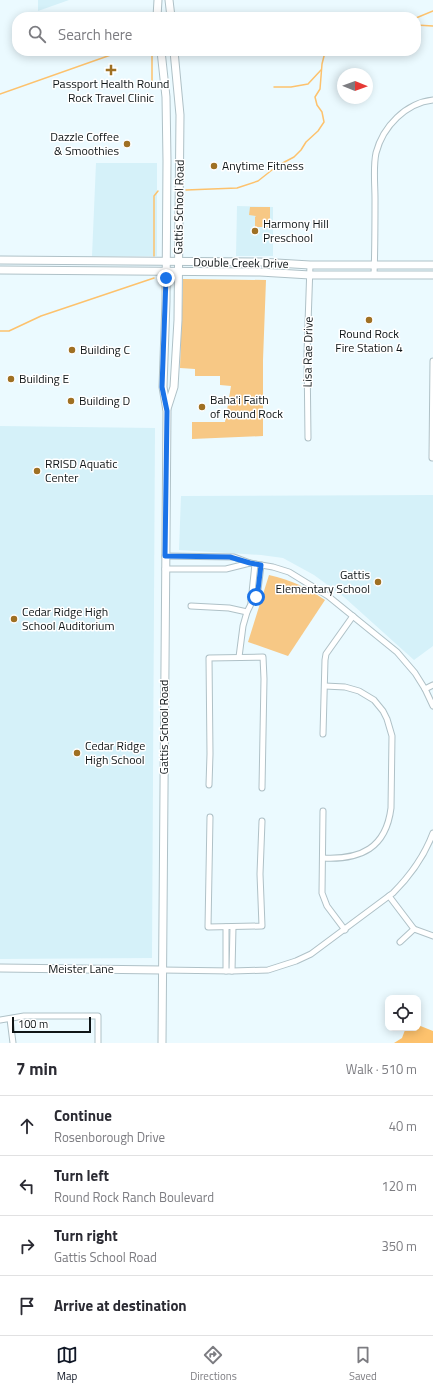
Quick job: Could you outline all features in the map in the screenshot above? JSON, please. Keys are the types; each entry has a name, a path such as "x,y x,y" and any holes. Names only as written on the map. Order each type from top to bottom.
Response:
{"main road":[{"path":"157,12 158,0"},
{"path":"169,0 170,12"},
{"name":"Gattis School Road","path":"161,56 166,109 166,301 162,387 167,411 162,1043"},
{"name":"Gattis School Road","path":"167,411 174,388 178,320 180,115 174,56"},
{"name":"Double Creek Drive","path":"0,260 260,262 310,265 433,265"},
{"name":"Double Creek Drive","path":"0,270 260,272 310,275 433,275"},
{"name":"Meister Lane","path":"0,968 162,970"}],"street":[{"path":"374,275 377,152 387,129 398,117 412,106 425,101 433,100"},
{"name":"Lisa Rae Drive","path":"308,438 307,353 310,265"},
{"path":"433,361 433,458"},
{"path":"165,556 230,557 289,572 328,596 397,652 415,673 433,706"},
{"path":"165,569 226,569 255,564"},
{"path":"239,657 240,639 247,612 258,590 255,564"},
{"path":"191,606 228,608 247,612"},
{"path":"324,734 326,654 353,616"},
{"path":"209,785 209,658 263,657 262,788"},
{"path":"425,689 433,685"},
{"path":"323,858 354,857 366,851 376,843 382,837 388,825 391,812 392,792 392,736 383,711 374,700 359,691 345,687 325,686"},
{"path":"323,811 322,889 324,900 329,910 344,930"},
{"path":"210,817 208,927 262,926 260,874 262,821"},
{"path":"162,970 268,970 296,961 311,954 389,896 403,883 412,872 427,848 433,833"},
{"path":"389,896 414,929 433,936"},
{"path":"226,927 226,971"},
{"path":"232,971 233,927"},
{"path":"400,942 414,929"},
{"path":"0,1020 24,1016 98,1016 98,1043"},
{"path":"10,1019 13,1043"}],"shaded area":[{"path":"38,0 69,0 38,11"},
{"path":"96,163 157,163 157,256 92,256"},
{"name":"Harmony Hill Preschool","path":"237,206 273,207 273,256 236,256"},
{"path":"250,207 270,207 270,227 255,227 256,216 249,215"},
{"path":"183,279 266,280 263,360 263,436 192,439 192,422 225,422 231,386 220,385 220,376 195,376 195,369 180,368"},
{"name":"Cedar Ridge High School","path":"0,426 155,428 152,958 0,959"},
{"name":"Gattis Elementary School","path":"433,495 433,646 414,660 344,597 314,575 283,558 261,555 179,550 181,496"},
{"path":"269,575 298,584 325,600 288,656 248,642"},
{"path":"421,1026 433,1031 433,1043 394,1043 402,1038 405,1031 421,1031"}],"waterway":[{"path":"421,16 433,11"},
{"path":"421,25 433,26"},
{"path":"0,94 108,56"},
{"path":"152,56 152,86 154,85"},
{"path":"186,190 237,188 258,181 277,166 294,157 306,142 318,131 324,122 322,112 317,105 315,97 320,89 324,56"},
{"path":"274,87 291,87 308,84 321,70"},
{"path":"154,256 154,196 158,191"},
{"path":"0,331 9,331 41,316 154,278"}],"place":[{"name":"Passport Health Round Rock Travel Clinic","path":"111,70"},
{"name":"Dazzle Coffee & Smoothies","path":"127,144"},
{"name":"Anytime Fitness","path":"214,166"},
{"name":"Harmony Hill Preschool","path":"255,231"},
{"name":"Round Rock Fire Station 4","path":"369,320"},
{"name":"Building C","path":"72,350"},
{"name":"Building E","path":"11,379"},
{"name":"Building D","path":"71,401"},
{"name":"Baha'i Faith of Round Rock","path":"202,407"},
{"name":"RRISD Aquatic Center","path":"37,471"},
{"name":"Gattis Elementary School","path":"378,582"},
{"name":"Cedar Ridge High School Auditorium","path":"14,619"},
{"name":"Cedar Ridge High School","path":"77,753"}],"route":[{"path":"166,278 162,387 167,411 165,556 230,557 261,565 256,597"}]}
